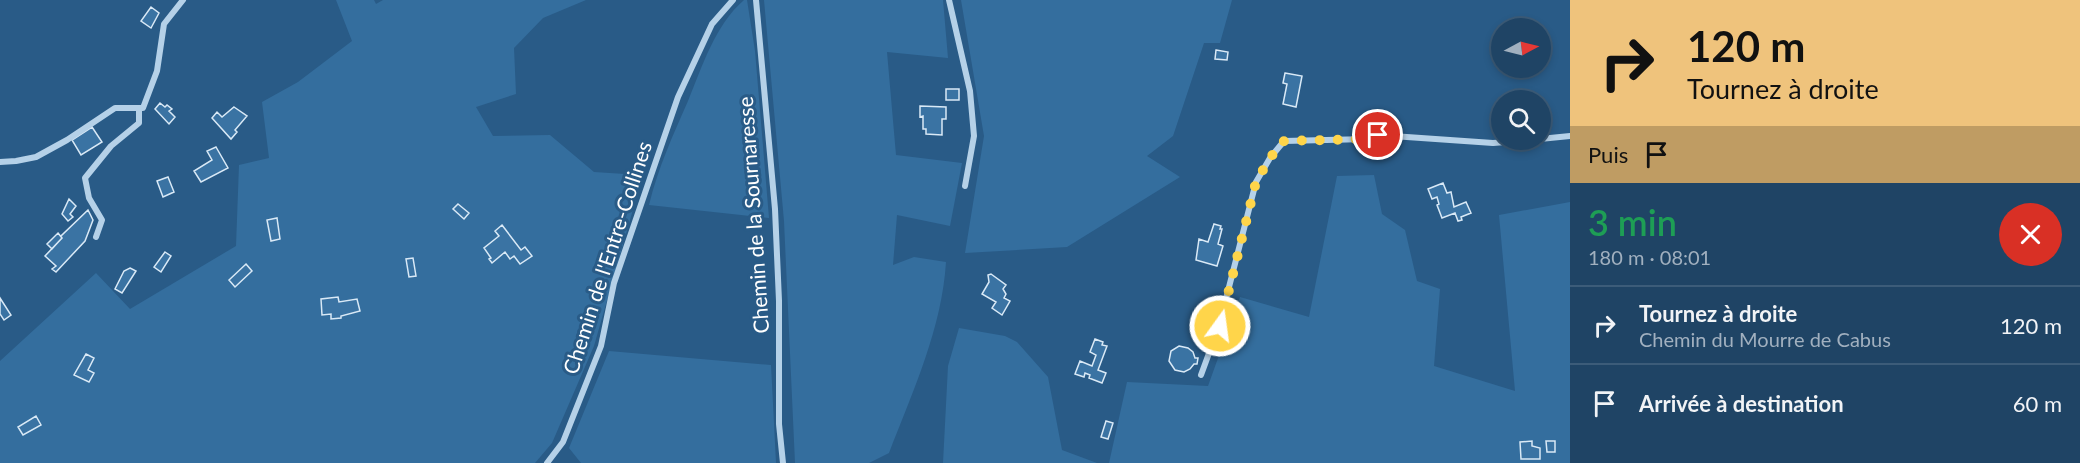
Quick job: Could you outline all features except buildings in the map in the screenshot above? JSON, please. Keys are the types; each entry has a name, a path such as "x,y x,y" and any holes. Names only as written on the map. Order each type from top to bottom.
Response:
{"street":[{"path":"0,162 36,157 67,140 115,108 129,106 143,108 157,71 164,24 183,0"},
{"name":"Chemin de l'Entre-Collines","path":"547,463 563,442 601,346 614,284 678,97 712,24 733,0"},
{"name":"Chemin de la Sournaresse","path":"756,0 775,209 779,301 778,424 783,463"},
{"path":"949,0 970,91 974,136 966,186"},
{"path":"96,237 102,220 89,198 85,178 111,146 139,123 139,109"},
{"path":"1201,375 1220,326 1256,182 1270,158 1284,141 1368,139 1378,135 1491,143"},
{"path":"1551,138 1570,136"}],"shaded area":[{"path":"336,0 374,0 376,4 383,0 586,0 543,18 514,48 516,94 476,107 493,136 550,135 594,172 625,174 642,178 594,346 552,443 535,463 0,463 0,361 96,273 130,309 236,246 239,165 269,158 262,102 298,82 352,41"},
{"path":"744,0 747,0 755,51 769,218 649,205 666,152 710,47 725,22"},
{"path":"764,0 943,0 948,58 887,52 896,155 962,163 950,226 897,215 893,265 914,257 946,262 939,311 917,383 889,453 869,463 795,463 784,221"},
{"path":"961,0 1232,0 1220,43 1204,43 1173,136 1147,156 1180,177 1067,247 965,253 984,136"},
{"path":"1374,175 1382,214 1405,230 1417,281 1440,289 1434,366 1515,391 1499,215 1570,202 1570,463 1109,463 1127,382 1208,386 1240,297 1309,317 1337,176"},
{"path":"959,328 1005,336 1017,342 1048,377 1062,450 1097,463 943,463 948,366"},
{"path":"609,351 771,365 776,463 581,463 569,448"}],"route":[{"path":"1220,326 1256,182 1270,158 1284,141 1368,139 1378,135"}]}
